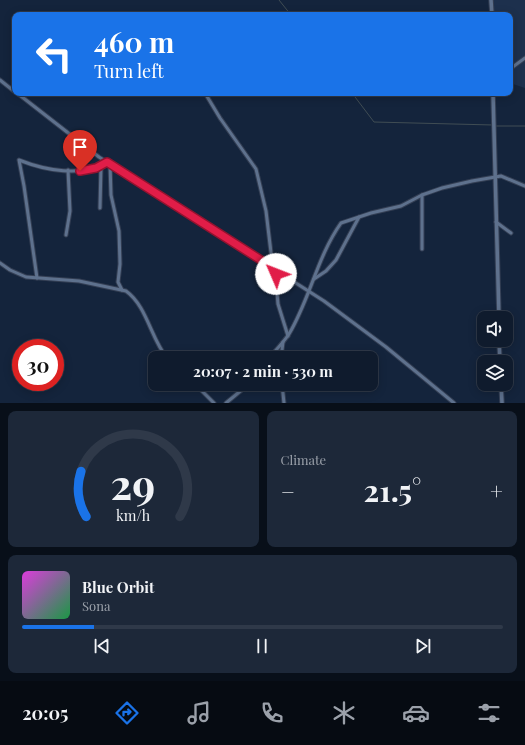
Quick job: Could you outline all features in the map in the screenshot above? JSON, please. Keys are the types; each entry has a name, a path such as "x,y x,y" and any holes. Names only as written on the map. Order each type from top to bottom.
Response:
{"street":[{"path":"492,0 492,12"},
{"path":"513,67 525,58"},
{"path":"0,80 12,89"},
{"path":"21,96 77,142 108,163 324,301 370,335 454,403"},
{"path":"207,96 220,118 256,169 266,211 272,261 270,266"},
{"path":"493,96 499,311"},
{"path":"37,278 24,186 18,160 34,166 84,171 108,163"},
{"path":"108,163 111,195 119,232 120,264 118,282 122,290"},
{"path":"100,208 101,166"},
{"path":"66,235 70,211 68,170"},
{"path":"275,351 288,336 341,223 401,206 422,195 455,185 501,176 525,186"},
{"path":"422,195 422,249"},
{"path":"314,279 326,271 336,260 359,217"},
{"path":"496,222 511,233"},
{"path":"0,263 20,275 37,278 54,278 79,281 122,290 132,296 144,316 161,351"},
{"path":"275,269 278,304 288,336"},
{"path":"282,351 283,342"},
{"path":"202,391 213,402"},
{"path":"226,403 240,391"},
{"path":"283,391 284,403"},
{"path":"501,391 502,403"}],"shaded area":[{"path":"491,0 525,0 525,88 513,84 513,12 491,12"}],"waterway":[{"path":"279,0 289,12"},
{"path":"354,96 374,122 493,125"},
{"path":"496,126 525,126"}],"route":[{"path":"80,171 96,168 107,162 275,269 276,274"}]}
